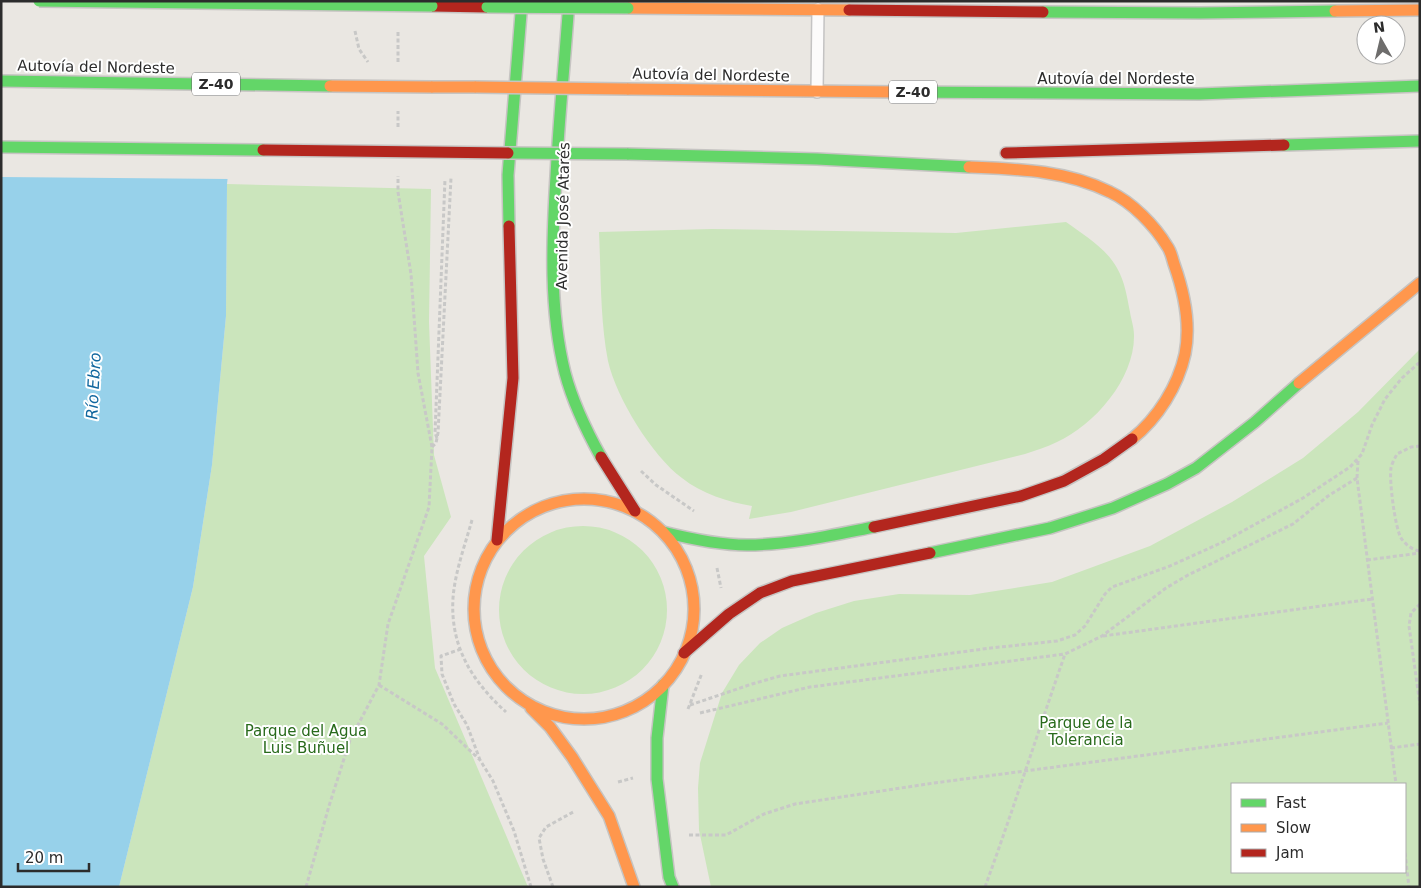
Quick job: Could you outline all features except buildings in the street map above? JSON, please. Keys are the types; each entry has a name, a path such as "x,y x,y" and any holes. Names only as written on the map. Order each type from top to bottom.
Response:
{"main road":[{"path":"39,1 1200,13 1420,10"},
{"path":"497,540 513,378 508,176 522,1"},
{"name":"Avenida José Atarés","path":"570,1 556,166 553,246 554,301 560,349 572,395 588,434 635,511"},
{"name":"Autovía del Nordeste","path":"1,81 817,92 1199,94 1420,86"},
{"path":"996,154 1420,141"},
{"path":"1,147 627,154 817,159 1029,170 1076,178 1111,192 1134,207 1168,247 1185,303 1186,354 1177,380 1160,410 1134,438 1104,459 1064,480 1021,496 849,532 778,543 746,545 663,532"},
{"path":"817,159 956,155"},
{"path":"684,653 729,614 760,593 792,581 1050,528 1113,508 1167,484 1196,468 1256,422 1327,359 1420,284"},
{"path":"529,705 556,716 585,719 614,715 640,703 663,685 675,670 684,653 692,628 694,602 689,576 678,553 663,532 635,511 606,501 576,499 546,505 519,519 497,540 481,568 473,598 475,630 485,660 504,685 529,705 550,727 572,757 608,816 634,887"},
{"path":"663,685 657,747 659,813 669,877 673,887"}],"lane":[{"path":"817,92 818,9"}],"path":[{"path":"355,30 359,49 370,65"},
{"path":"398,30 398,68"},
{"path":"398,105 398,134"},
{"path":"306,887 350,740 379,685 388,624 429,507 432,448 418,372 411,274 398,192 398,172"},
{"path":"432,448 436,443 438,433 452,175"},
{"path":"437,438 445,179"},
{"path":"703,672 689,705 780,676 1068,638 1080,631 1105,594 1112,587 1186,559 1245,531 1303,498 1358,461 1372,425 1385,399 1402,378 1420,362"},
{"path":"1420,446 1411,447 1397,454 1391,466 1397,528 1401,538 1408,546 1420,552"},
{"path":"1358,461 1357,478 1396,783"},
{"path":"636,466 656,485 695,512"},
{"path":"700,713 784,692 825,685 1065,654 1102,636 1166,588 1188,575 1286,528 1328,496 1357,478"},
{"path":"712,541 725,606 729,614"},
{"path":"1367,560 1420,552"},
{"path":"1102,636 1372,599"},
{"path":"1420,604 1411,613 1409,626 1420,705"},
{"path":"460,649 441,656 442,674 454,704 467,725 480,760 493,781 504,806 514,831 531,887"},
{"path":"985,887 1014,809 1032,748 1065,654"},
{"path":"379,685 442,724 480,760"},
{"path":"688,835 726,835 764,814 795,804 1388,723"},
{"path":"1391,748 1420,744"},
{"path":"553,887 539,838 546,827 583,806 611,784 657,771"},
{"path":"1406,862 1409,887"}],"green space":[{"name":"Parque del Agua Luis Buñuel","path":"227,184 431,189 429,322 434,455 451,517 424,556 435,668 528,887 119,887 193,587 212,465 226,316"},
{"path":"1066,222 1101,248 1120,273 1134,329 1133,351 1120,383 1098,412 1071,434 1053,444 1025,454 791,512 749,519 752,506 725,500 698,489 682,478 659,456 627,408 612,375 608,361 601,296 599,232 712,229 956,233"},
{"name":"Parque de la Tolerancia","path":"1420,349 1420,887 711,887 699,830 698,788 700,763 722,693 739,665 760,643 782,628 816,613 854,601 899,594 970,595 1052,582 1150,546 1232,502 1303,458 1358,412"},
{"path":"591,526 615,532 643,550 661,578 666,594 666,626 661,642 643,670 630,680 607,691 575,694 559,691 543,684 529,675 518,664 502,634 499,602 502,586 509,570 518,556 529,545 559,529"}],"water":[{"name":"Río Ebro","path":"1,1 247,1 227,184 226,316 212,465 193,587 119,887 1,887"}],"pier":[{"path":"1,1 250,1 230,179 1,177"}],"traffic: fast":[{"path":"39,1 432,6"},
{"path":"509,226 508,175 522,1"},
{"path":"569,1 555,201 553,250 554,300 560,349 568,384 580,416 601,457"},
{"path":"487,7 628,8"},
{"path":"1043,12 1200,13 1335,11"},
{"path":"1,81 330,86"},
{"path":"898,92 1199,94 1420,86"},
{"path":"1284,145 1420,141"},
{"path":"1,147 263,150"},
{"path":"508,153 627,154"},
{"path":"627,154 817,159 969,167"},
{"path":"930,553 1050,528 1113,508 1167,484 1196,468 1255,422 1299,383"},
{"path":"663,532 727,544 763,545 874,527"},
{"path":"663,685 657,738 657,779 669,877 673,887"}],"traffic: slow":[{"path":"628,8 849,10"},
{"path":"1335,11 1420,10"},
{"path":"330,86 431,87"},
{"path":"431,87 476,87"},
{"path":"476,87 627,89"},
{"path":"627,89 898,92"},
{"path":"969,167 1041,172 1076,179 1093,185 1118,196 1135,208 1156,231 1168,248 1181,286 1186,308 1187,343 1185,354 1182,366 1166,401 1132,439"},
{"path":"1299,383 1420,283"},
{"path":"584,499 605,501 636,512 662,531 681,557 692,588 694,609 692,630 681,661 662,687 636,706 605,717 584,719 563,717 532,706 506,687 487,661 476,630 474,609 476,588 487,557 506,531 532,512 563,501 584,499"},
{"path":"531,708 550,727 572,757 609,816 634,887"}],"traffic: jam":[{"path":"432,6 487,7"},
{"path":"849,10 1043,12"},
{"path":"1006,153 1284,145"},
{"path":"263,150 508,153"},
{"path":"497,540 513,378 509,226"},
{"path":"874,527 1021,496 1064,481 1104,459 1132,439"},
{"path":"601,457 635,511"},
{"path":"684,653 729,614 760,593 792,581 930,553"}]}
